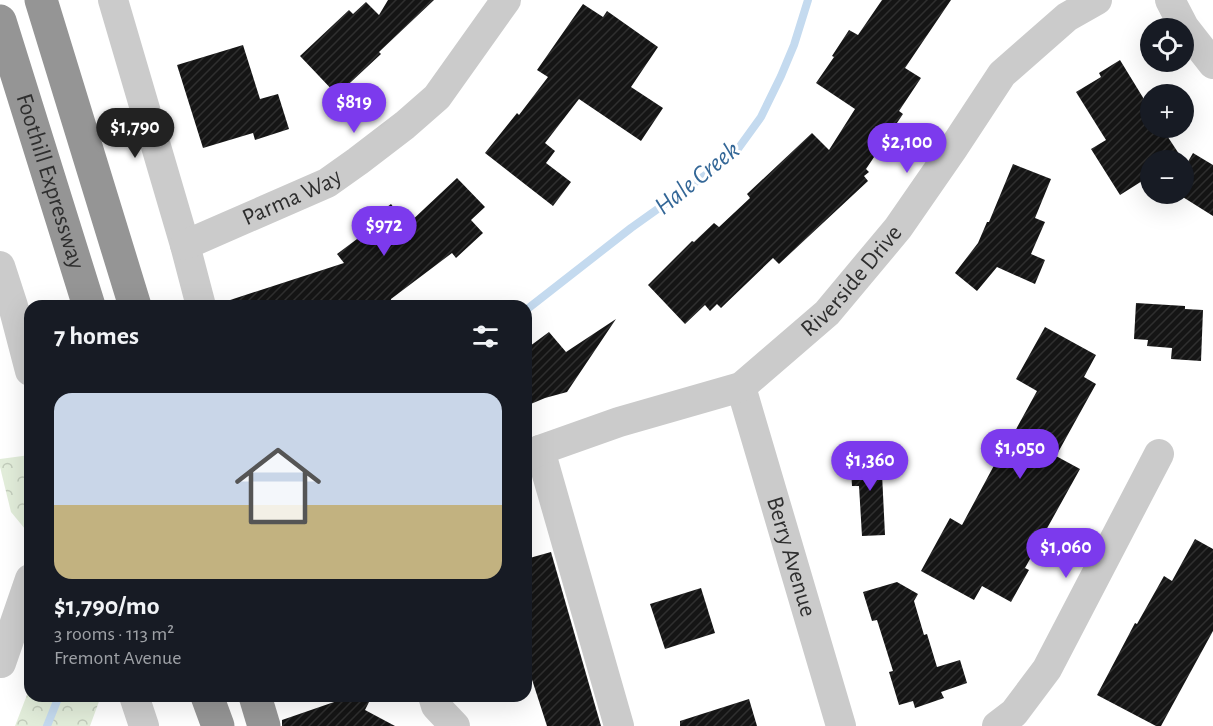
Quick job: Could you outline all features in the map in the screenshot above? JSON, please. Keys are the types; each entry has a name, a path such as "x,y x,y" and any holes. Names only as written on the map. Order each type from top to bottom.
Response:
{"highway":[{"name":"Foothill Expressway","path":"41,0 133,300"},
{"name":"Foothill Expressway","path":"0,21 87,300"},
{"path":"209,702 218,726"},
{"path":"257,702 264,726"}],"street":[{"path":"112,0 199,300"},
{"name":"Parma Way","path":"185,245 327,183 377,147 437,97 506,0"},
{"name":"Riverside Drive","path":"533,454 620,422 741,387 827,313 891,237 946,160 1002,74 1066,18 1097,0"},
{"path":"1170,0 1184,27 1213,64"},
{"path":"0,266 24,348"},
{"name":"Berry Avenue","path":"741,387 841,726"},
{"path":"533,454 620,726"},
{"path":"997,726 1014,713 1047,669 1159,454"},
{"path":"1,663 24,596"},
{"path":"136,702 144,726"},
{"path":"435,702 455,726"}],"green space":[{"path":"24,456 24,528 11,512 0,459"},
{"path":"24,702 99,702 90,726 15,726"}],"building":[{"path":"388,0 434,0 337,95 300,56 349,10 353,14 366,2 379,15"},
{"path":"882,0 951,0 905,68 921,78 899,111 903,114 866,169 869,172 864,176 868,181 779,264 773,258 721,308 717,304 710,311 705,305 685,324 648,285 692,241 694,242 714,223 719,227 750,198 747,194 812,133 829,150 855,109 816,83 849,30 858,35"},
{"path":"583,4 603,17 607,11 658,47 631,87 663,108 641,141 579,99 545,143 555,151 546,163 571,182 553,206 485,153 517,113 519,115 548,77 537,70"},
{"path":"243,45 260,99 278,94 289,129 255,140 253,133 203,148 177,65"},
{"path":"1120,60 1140,93 1140,138 1169,138 1176,150 1140,150 1140,182 1120,195 1091,149 1106,140 1076,92 1101,77 1099,73"},
{"path":"1194,154 1213,165 1213,216 1194,204"},
{"path":"1013,164 1051,179 1035,218 1045,222 1031,254 1045,260 1035,284 997,267 977,291 955,273 978,243"},
{"path":"457,178 485,207 471,220 483,233 456,258 452,253 391,300 230,300 344,263 337,254 373,227 368,221 391,204 407,225"},
{"path":"1136,303 1185,306 1185,309 1203,310 1201,361 1171,359 1172,348 1147,346 1148,340 1134,339"},
{"path":"616,319 567,392 532,403 532,345 549,332 566,352"},
{"path":"1045,327 1096,355 1084,377 1096,384 1056,456 1080,469 1025,568 1029,570 1011,602 982,586 974,600 921,571 950,518 962,525 1037,391 1016,379"},
{"path":"881,453 885,535 862,536 859,486 852,486 850,455"},
{"path":"1195,539 1213,549 1213,631 1161,726 1156,726 1097,695 1135,623 1137,624 1164,576 1172,581"},
{"path":"551,552 601,726 547,726 532,680 532,557"},
{"path":"897,582 918,594 914,601 937,667 960,660 967,683 941,692 944,698 915,708 913,701 899,705 889,672 893,671 877,620 872,621 863,592"},
{"path":"701,588 715,633 665,649 650,604"},
{"path":"749,699 757,726 680,726 680,721"},
{"path":"334,702 369,702 365,710 395,726 282,726 282,720"}],"waterway":[{"name":"Hale Creek","path":"532,305 631,228 735,153 761,117 781,76 794,45 808,0"},
{"name":"Hale Creek","path":"47,726 57,702"}]}
